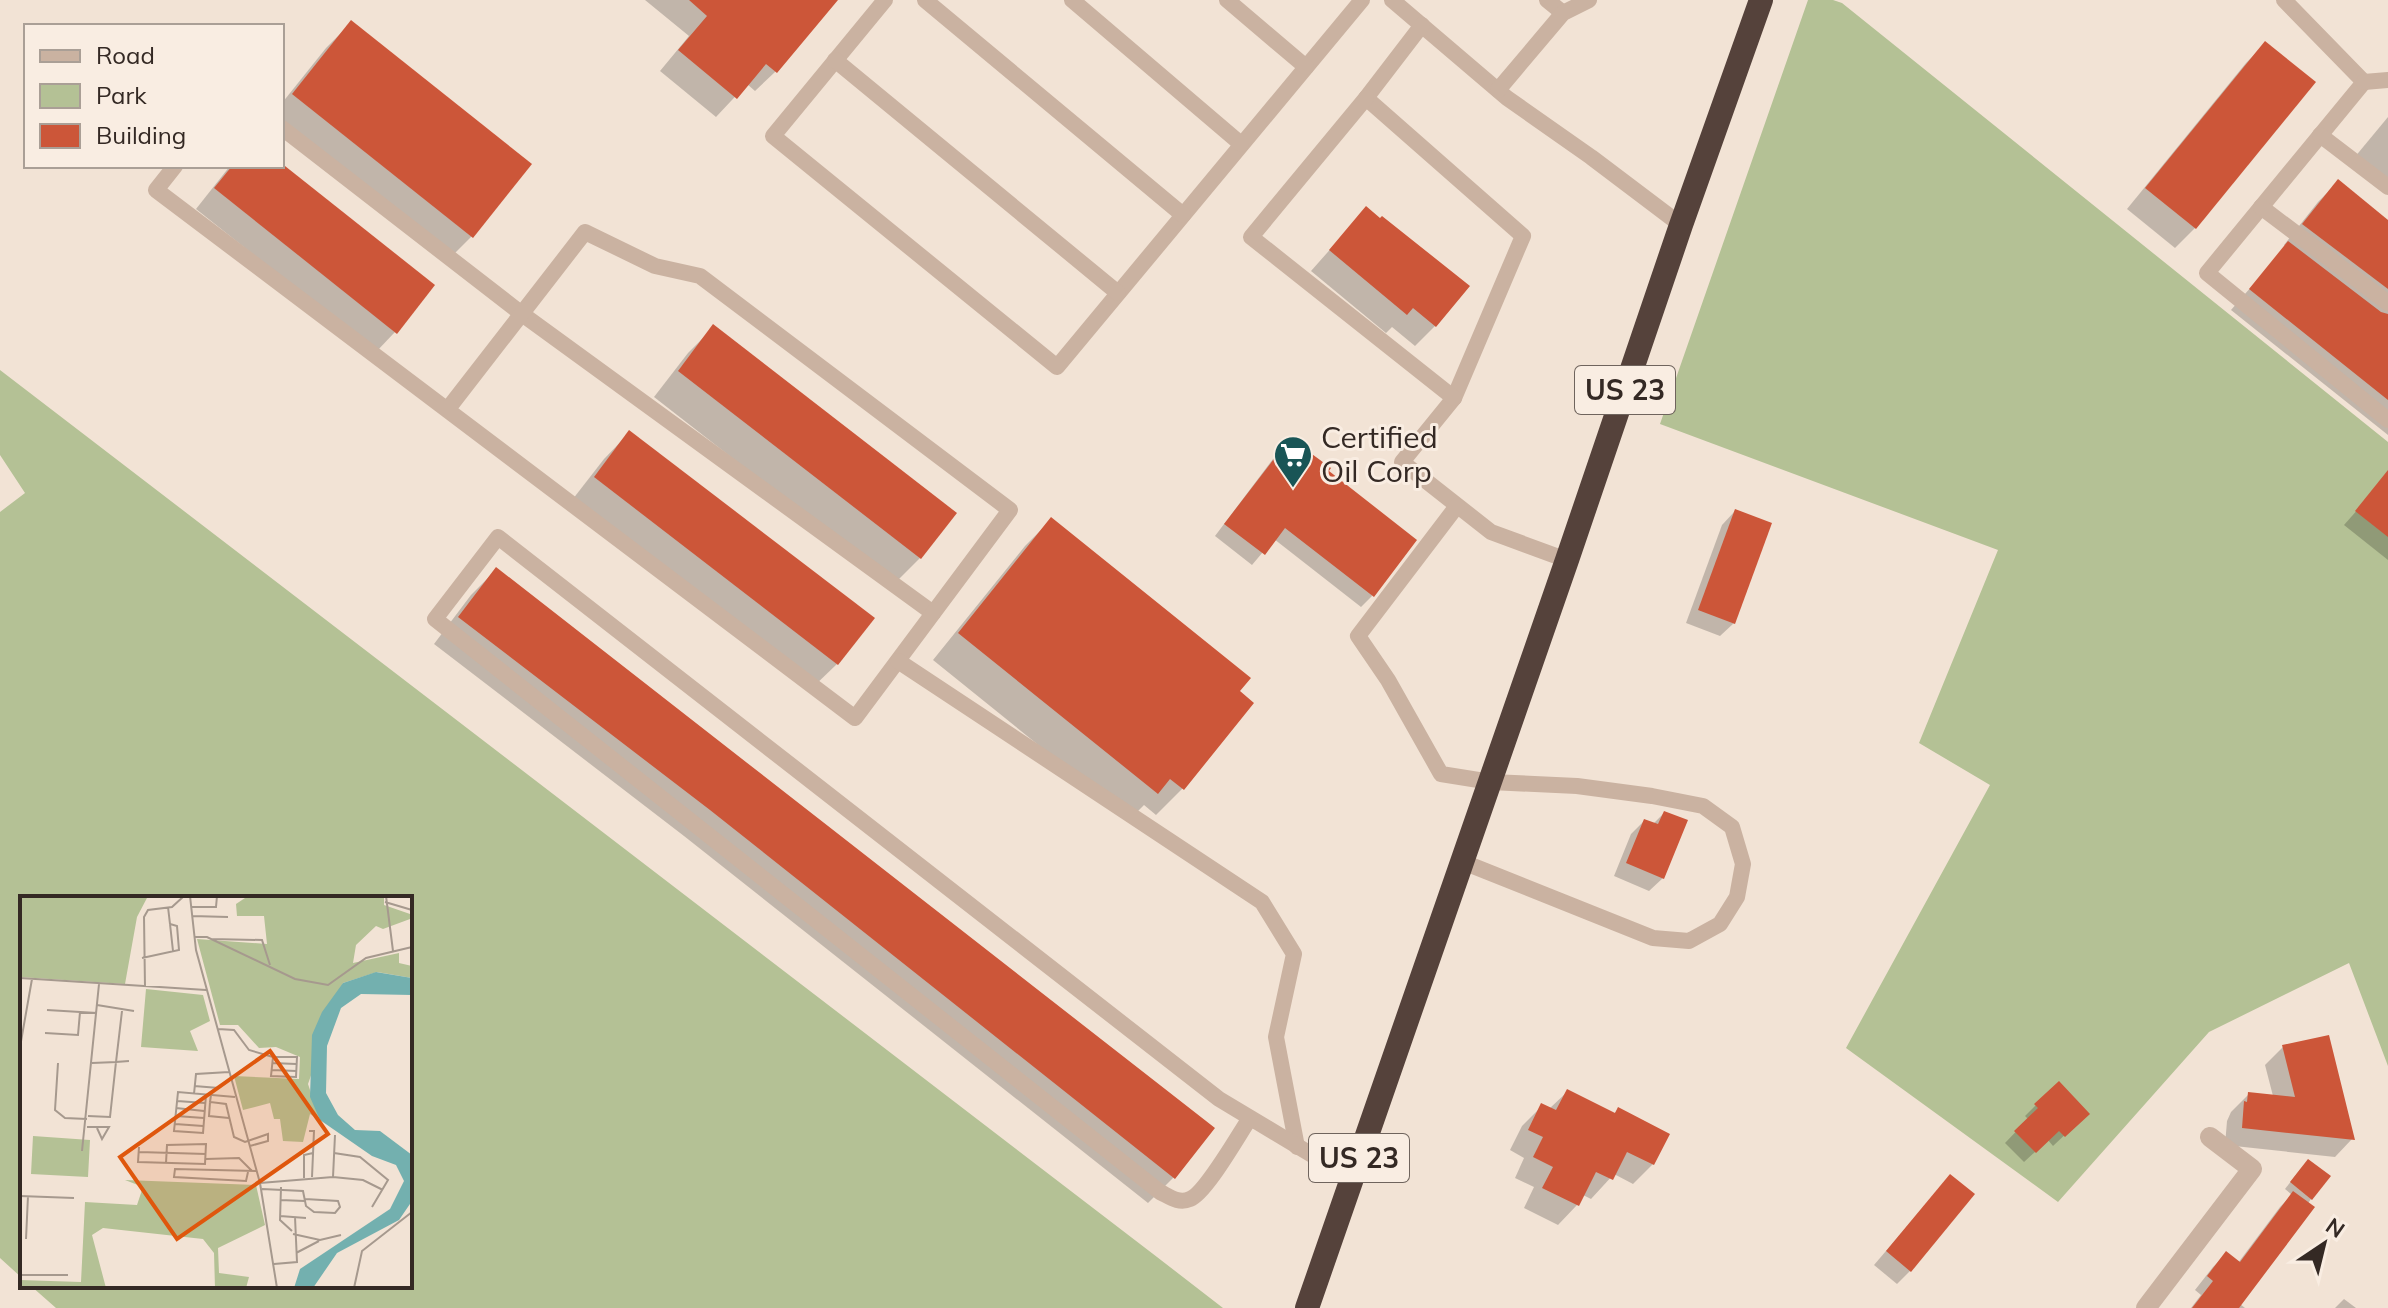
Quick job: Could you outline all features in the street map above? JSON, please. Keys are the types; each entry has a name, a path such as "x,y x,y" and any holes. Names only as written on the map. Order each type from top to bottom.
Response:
{"highway":[{"name":"US 23","path":"1307,1308 1761,0"}],"street":[{"path":"2146,1308 2252,1169 2210,1137"}],"lane":[{"path":"885,0 773,136 1057,367 1362,0"},
{"path":"925,0 1183,215"},
{"path":"1072,0 1241,144"},
{"path":"1227,0 1306,67"},
{"path":"1392,0 1498,90 1681,225"},
{"path":"1547,0 1563,13"},
{"path":"1498,90 1563,13 1589,0"},
{"path":"2284,0 2364,82"},
{"path":"1422,25 1251,237 1454,398"},
{"path":"835,60 1118,293"},
{"path":"2388,80 2364,82 2207,273 2388,420"},
{"path":"1366,98 1523,236 1454,398 1402,462 1491,532 1567,560"},
{"path":"284,130 522,314 933,613"},
{"path":"2320,135 2388,187"},
{"path":"173,168 156,190 447,410 855,718 1010,510 700,276 655,266 585,232 447,410"},
{"path":"2261,207 2388,303"},
{"path":"1457,506 1358,636 1388,680 1441,774 1491,782 1577,786 1703,806 1732,827 1743,864 1737,897 1720,924 1689,941 1653,938 1463,862"},
{"path":"1250,1118 1206,1184 1191,1199 1176,1201 1160,1192 435,619 498,537 1206,1089 1352,1179"},
{"path":"898,661 1262,902 1294,954 1276,1037 1297,1147"}],"green space":[{"path":"1808,0 1842,3 2388,442 2388,1066 2349,963 2209,1032 2058,1202 1846,1048 1990,785 1919,743 1998,550 1660,424"},
{"path":"0,370 1223,1308 56,1308 33,1288 412,1288 412,896 20,896 20,1276 0,1258 0,512 25,493 0,455"}],"building":[{"path":"689,0 838,0 777,73 766,64 737,99 678,50 707,16"},
{"path":"351,20 532,164 473,238 292,94"},
{"path":"2265,41 2316,82 2196,229 2145,188"},
{"path":"285,166 435,285 397,334 214,188 230,168"},
{"path":"2338,179 2388,220 2388,289 2302,224"},
{"path":"1366,206 1470,286 1436,327 1413,308 1407,315 1329,250"},
{"path":"2288,241 2381,312 2388,314 2388,400 2249,289"},
{"path":"713,324 957,513 921,559 678,371"},
{"path":"629,430 875,618 838,665 594,477"},
{"path":"1290,438 1417,540 1374,597 1285,528 1265,555 1224,524"},
{"path":"2388,470 2388,537 2355,511"},
{"path":"1735,509 1772,523 1735,624 1698,610"},
{"path":"1051,517 1251,678 1240,691 1254,703 1184,790 1170,779 1158,794 958,633"},
{"path":"496,567 1215,1128 1175,1179 710,810 458,617"},
{"path":"1664,811 1688,820 1664,879 1626,863 1644,819 1658,824"},
{"path":"2329,1035 2355,1140 2242,1128 2244,1101 2247,1102 2248,1092 2295,1097 2282,1045"},
{"path":"2059,1081 2090,1114 2065,1137 2059,1131 2036,1153 2014,1131 2038,1108 2034,1104"},
{"path":"1567,1089 1615,1113 1618,1107 1670,1134 1654,1165 1627,1152 1613,1180 1596,1172 1579,1206 1542,1188 1553,1167 1533,1157 1543,1137 1528,1130 1541,1103 1556,1110"},
{"path":"2308,1159 2331,1176 2312,1200 2290,1182"},
{"path":"1950,1174 1975,1194 1911,1272 1886,1251"},
{"path":"2293,1191 2315,1207 2239,1308 2192,1308 2213,1281 2207,1276 2226,1251 2240,1262"}],"place":[{"name":"Certified Oil Corp","path":"1293,489"}]}
